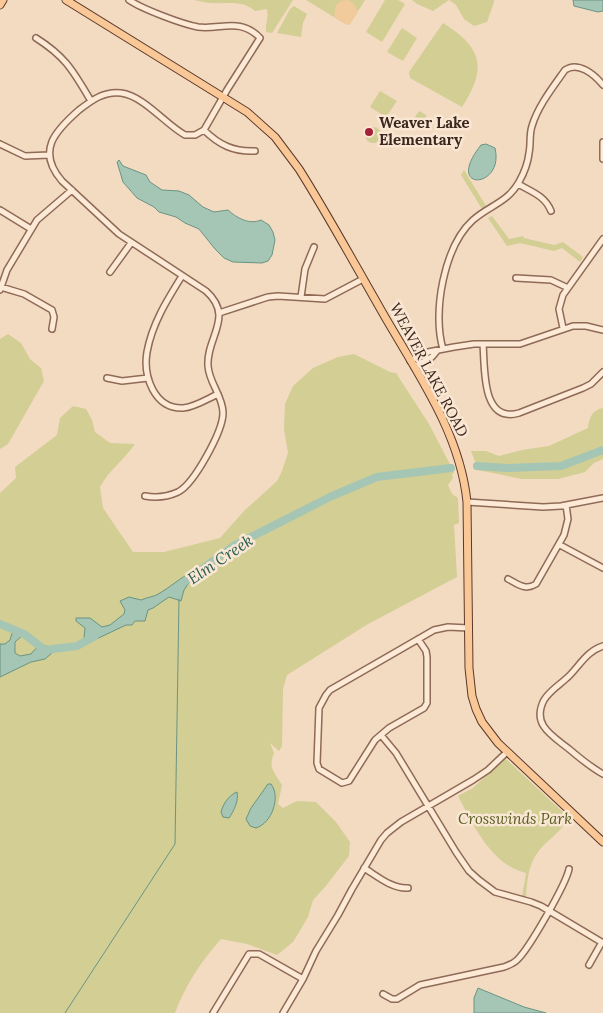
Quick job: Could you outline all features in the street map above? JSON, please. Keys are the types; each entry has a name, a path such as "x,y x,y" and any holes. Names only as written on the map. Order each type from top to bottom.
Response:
{"main road":[{"path":"0,5 3,0"},
{"name":"WEAVER LAKE ROAD","path":"66,0 224,96 262,124 289,154 304,176 412,364 451,436 461,465 467,502 470,683 476,709 490,733 507,752 603,842"}],"street":[{"path":"130,0 193,26 236,25 245,28 260,38 204,130 195,135 185,135 140,101 127,94 112,93 104,94 91,101 58,130 51,142 50,162 57,174 72,190 111,228 210,295 215,301 219,313 218,327 210,352 208,366 223,412 220,429 189,483 178,492 172,494 156,498 144,496"},
{"path":"36,38 66,60 91,101"},
{"path":"440,350 438,322 444,273 447,262 461,235 477,217 505,200 518,184 528,158 531,130 536,116 564,70 576,66 595,76 603,85"},
{"path":"204,130 227,147 255,151"},
{"path":"603,142 603,159"},
{"path":"0,144 24,156 49,155"},
{"path":"518,184 548,202 551,211"},
{"path":"52,329 54,317 52,310 24,294 1,288 7,270 31,229 45,212 72,190"},
{"path":"0,210 31,229"},
{"path":"563,328 560,306 566,287 603,239"},
{"path":"110,272 117,265 131,243"},
{"path":"301,297 305,269 314,247"},
{"path":"182,276 163,307 150,338 146,361 148,378 155,395 174,407 189,407 218,394"},
{"path":"516,278 551,280 566,287"},
{"path":"219,313 268,297 325,299 363,279"},
{"path":"412,364 428,352 463,345 520,344 563,328 579,325 603,330"},
{"path":"483,344 489,400 497,410 508,414 519,413 583,388 597,379 603,372"},
{"path":"107,378 122,381 148,378"},
{"path":"467,502 533,507 566,505 603,498"},
{"path":"508,579 524,587 532,587 536,584 560,545 567,528 566,505"},
{"path":"560,545 603,568"},
{"path":"418,639 427,654 427,703 424,708 381,735 372,743 350,781 342,783 319,769 317,766 318,712 326,695 336,686 418,639 438,629 469,628"},
{"path":"603,646 587,655 570,675 552,691 544,700 541,710 542,723 549,735 603,774"},
{"path":"381,735 396,753 456,852 479,880 495,892 531,902 602,943 589,965"},
{"path":"284,1013 316,951 376,847 387,833 401,822 480,775 507,752"},
{"path":"364,868 392,885 403,889 408,888"},
{"path":"383,994 392,999 397,999 420,985 510,965 524,951 567,878 569,868"},
{"path":"212,1013 246,956 252,953 259,954 303,979"}],"green space":[{"path":"194,0 293,0 272,33 266,32 267,9 255,11 240,4 211,3"},
{"path":"306,0 365,0 350,24 347,25"},
{"path":"385,0 398,0 405,4 382,42 366,32"},
{"path":"412,0 449,0 433,11"},
{"path":"449,0 494,0 494,2 487,22 474,26 464,19 456,5"},
{"path":"294,6 307,14 303,23 301,37 277,33 290,9"},
{"path":"443,23 466,41 473,50 477,60 478,70 475,81 462,107 410,78 409,72"},
{"path":"402,28 417,38 403,61 387,52"},
{"path":"380,91 397,101 386,117 370,107"},
{"path":"419,111 426,115 426,121 418,129 411,123"},
{"path":"370,127 376,127 381,132 379,141 370,143 365,138 365,132"},
{"path":"464,170 486,206 482,209 461,175"},
{"path":"492,216 509,239 523,236 524,238 554,245 563,242 583,257 580,262 562,248 554,251 520,243 507,246 488,218"},
{"path":"8,334 21,343 30,359 41,368 44,381 8,444 0,449 0,339"},
{"path":"354,354 390,372 396,373 429,424 454,472 453,478 448,485 452,494 458,498 459,523 454,525 457,577 368,624 287,675 283,689 282,746 279,751 270,743 274,753 272,758 273,770 282,785 278,804 283,808 297,801 316,802 336,822 350,842 349,856 313,900 308,917 293,942 277,955 247,944 221,939 194,974 183,993 175,1013 0,1013 0,493 16,478 15,467 57,435 60,418 73,406 86,409 92,420 95,432 110,443 135,444 100,487 103,508 133,552 164,552 220,538 244,511 277,481 282,471 288,453 284,429 285,404 293,386 313,368 338,357"},
{"path":"603,408 603,459 594,463 585,472 558,479 522,479 478,470 471,451 486,451 499,456 549,446 588,428 592,415"},
{"name":"Crosswinds Park","path":"504,759 567,816 559,831 542,847 532,862 526,897 522,897 526,873 514,869 493,853 477,831 458,796 473,788"}],"sand":[{"path":"348,0 354,4 358,12 350,24 347,25 335,18 335,11 341,1"}],"shaded area":[{"path":"573,0 603,0 603,11 598,12 574,6"},
{"path":"486,144 495,148 496,162 492,172 485,178 478,180 471,178 469,171 471,161 481,145"},
{"path":"119,160 123,166 146,175 150,182 162,190 179,191 189,195 203,207 214,212 228,210 243,220 252,222 261,220 269,225 273,232 275,240 272,255 268,261 262,263 233,262 224,258 199,229 176,217 159,212 154,207 137,198 123,182 117,162"},
{"path":"188,574 192,578 184,590 181,601 169,597 148,610 145,621 135,621 132,625 126,625 88,643 84,638 85,628 76,621 76,618 90,618 102,627 110,625 124,614 125,610 120,601 129,597 141,600 156,595"},
{"path":"13,630 24,634 15,642 15,653 20,656 31,654 40,646 47,646 52,653 45,659 31,662 0,677 0,644 5,644 10,640"},
{"path":"268,784 271,784 274,789 275,802 273,809 262,825 256,828 250,826 246,819 251,808"},
{"path":"237,792 237,802 233,812 229,818 223,817 221,812 225,803 231,795"},
{"path":"478,988 524,1007 546,1013 474,1013 474,998"}],"waterway":[{"name":"Elm Creek","path":"477,466 507,468 561,466 603,450"},
{"name":"Elm Creek","path":"184,582 235,545 332,496 377,477 451,468"},
{"path":"65,1013 175,844 179,599"},
{"name":"Elm Creek","path":"0,624 24,634 45,650 77,646 95,636"}],"place":[{"name":"Weaver Lake Elementary","path":"369,132"}]}
